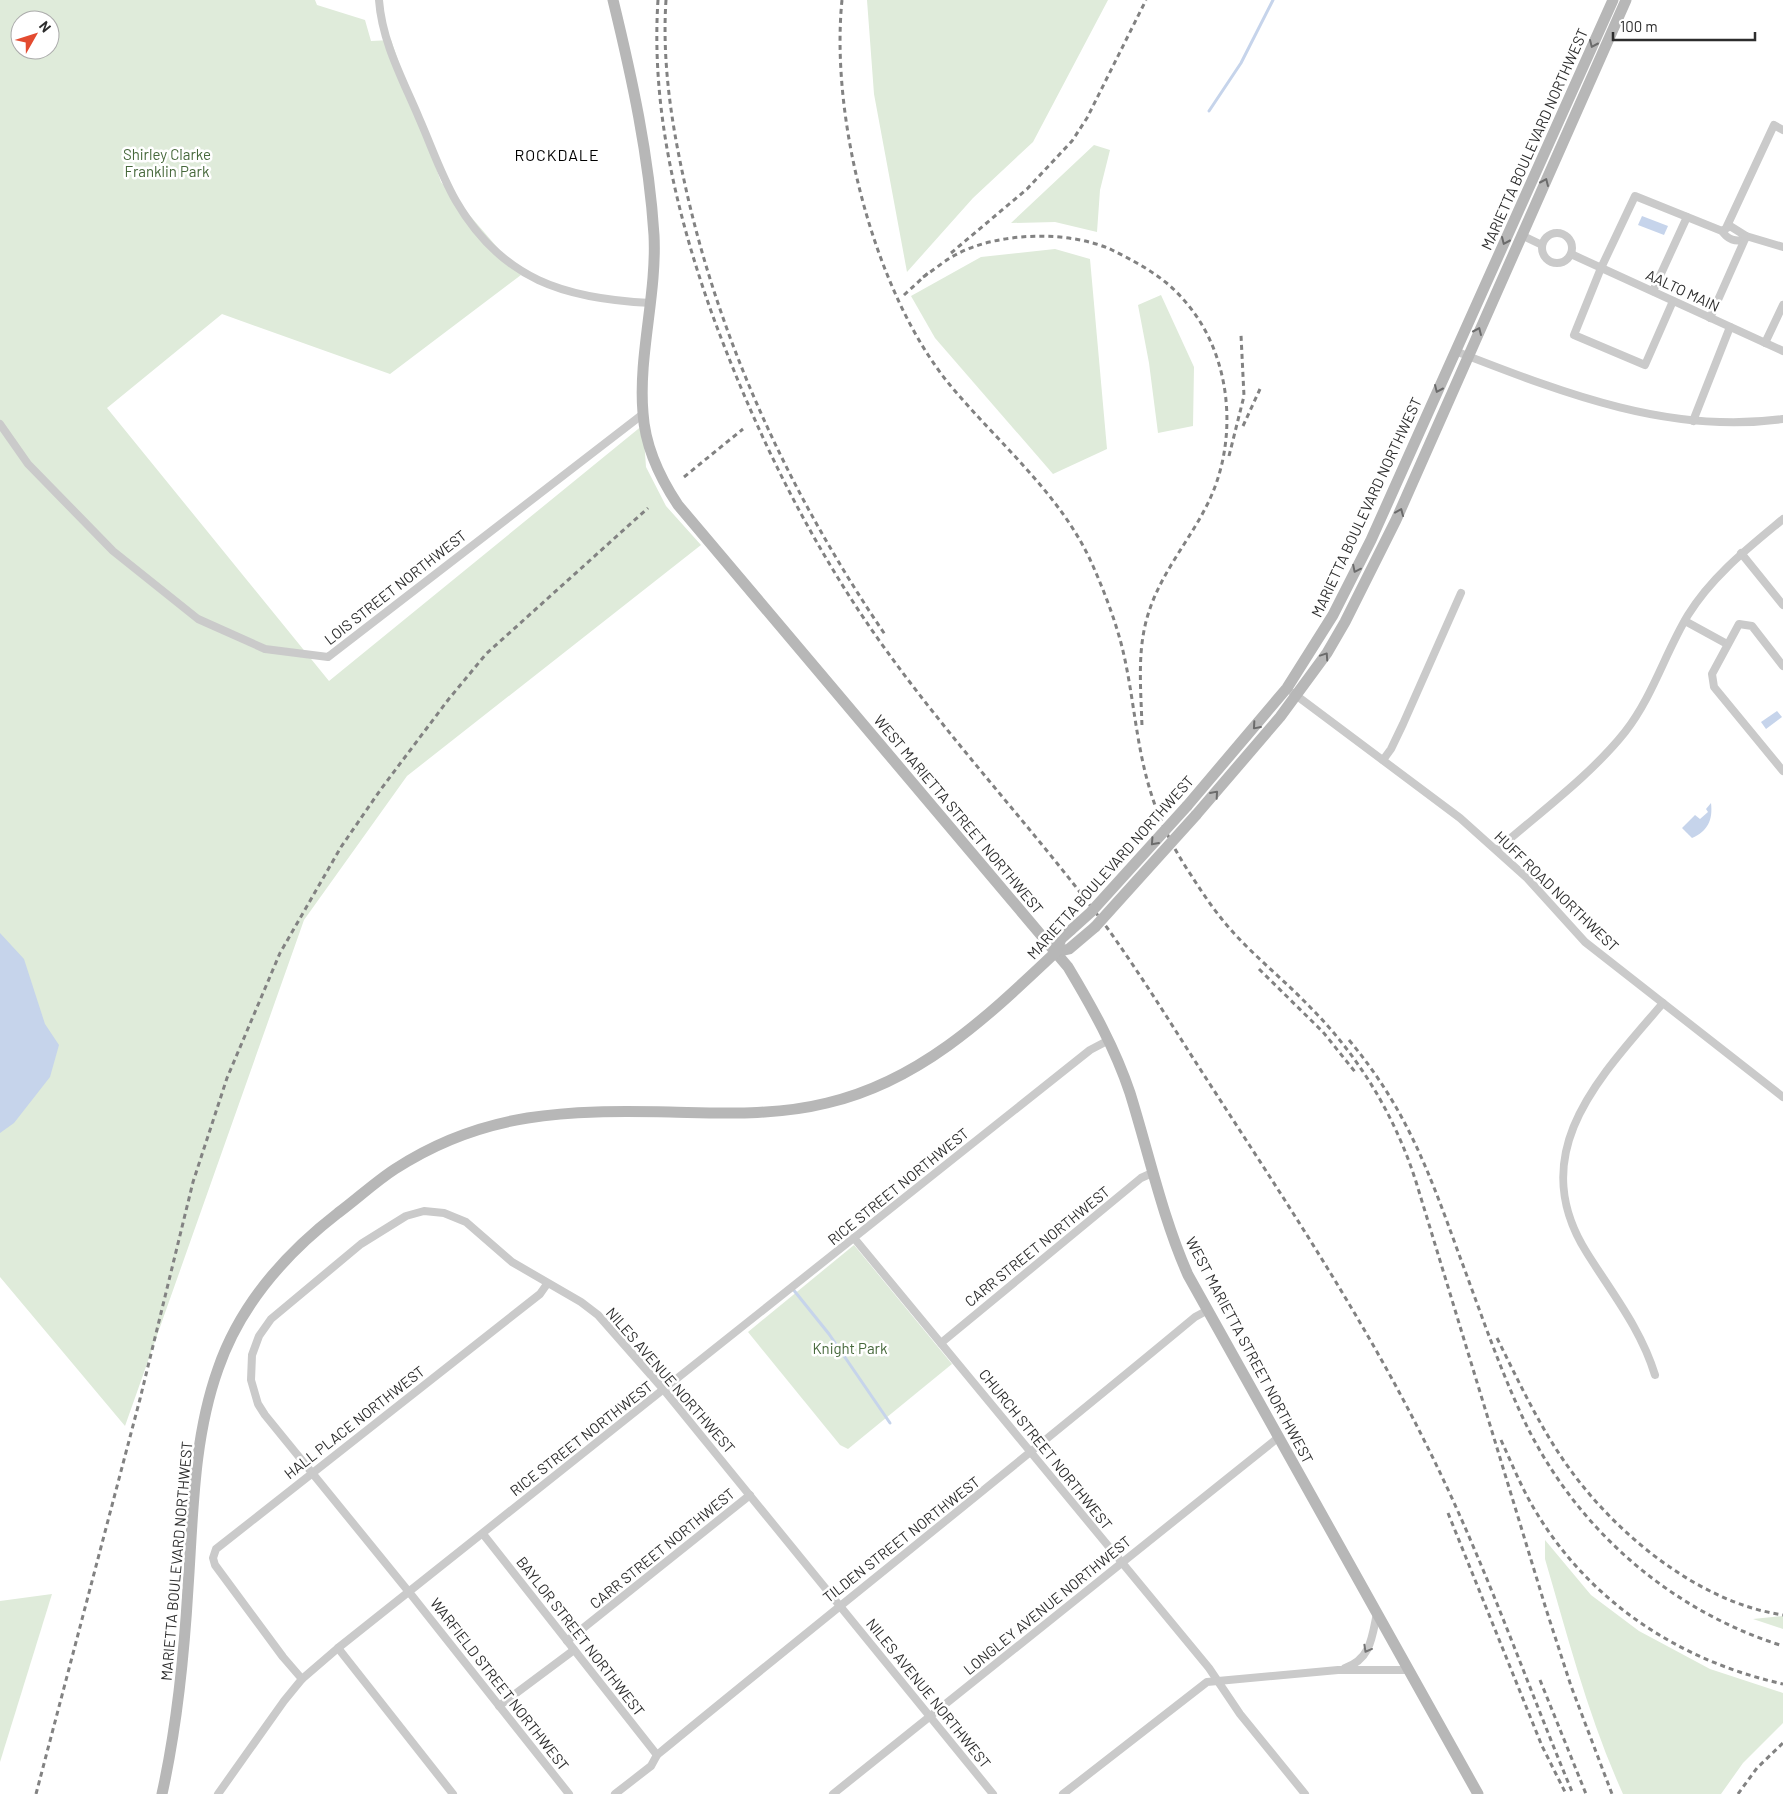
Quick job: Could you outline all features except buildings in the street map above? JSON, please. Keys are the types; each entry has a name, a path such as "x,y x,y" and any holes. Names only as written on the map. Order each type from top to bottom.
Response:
{"main road":[{"name":"WEST MARIETTA STREET NORTHWEST","path":"614,0 630,67 646,159 654,237 643,414 657,468 678,505 1056,952 1093,1008 1109,1040 1129,1092 1176,1247 1208,1310 1278,1437 1478,1794"},
{"name":"MARIETTA BOULEVARD NORTHWEST","path":"162,1794 179,1696 190,1533 205,1412 218,1368 238,1324 263,1286 293,1251 393,1170 442,1144 494,1124 531,1116 588,1111 773,1112 827,1103 880,1087 920,1066 968,1032 1056,952 1061,939 1090,912 1292,692 1349,583 1613,0"},
{"path":"1056,952 1069,949 1095,926 1196,815 1251,753 1292,692 1327,653 1375,566 1626,0"}],"street":[{"path":"379,0 385,32 394,61 452,191 472,225 489,245 519,270 562,291 610,301 651,303"},
{"path":"1724,229 1774,124 1783,130"},
{"path":"1673,301 1645,365 1574,335 1601,268 1636,196 1687,217 1724,229 1735,228 1746,238 1783,247"},
{"path":"1652,291 1687,217"},
{"path":"1724,229 1730,239 1740,241 1746,238"},
{"path":"1552,234 1561,234 1568,238 1572,247 1571,254 1566,260 1554,263 1543,254 1542,245 1546,238 1552,234"},
{"path":"1521,235 1542,245"},
{"path":"1710,318 1746,238"},
{"name":"AALTO MAIN","path":"1571,254 1783,352"},
{"path":"1765,344 1783,305"},
{"path":"1693,421 1730,327"},
{"path":"1455,351 1605,404 1640,414 1693,421 1756,423 1783,419"},
{"name":"LOIS STREET NORTHWEST","path":"0,424 28,464 113,551 198,619 265,649 328,657 643,414"},
{"path":"1497,850 1596,762 1625,732 1654,688 1685,621 1702,595 1741,553 1783,519"},
{"path":"1741,553 1783,605"},
{"path":"1383,760 1391,749 1403,724 1461,593"},
{"path":"1685,621 1727,644"},
{"path":"1783,666 1752,626 1739,624 1712,674 1714,687 1783,771"},
{"name":"HUFF ROAD NORTHWEST","path":"1292,692 1460,818 1527,878 1585,942 1783,1097"},
{"path":"1655,1375 1640,1334 1576,1233 1566,1204 1563,1178 1568,1138 1582,1106 1663,1003"},
{"name":"RICE STREET NORTHWEST","path":"218,1794 302,1679 338,1648 1090,1050 1109,1040"},
{"name":"CARR STREET NORTHWEST","path":"941,1343 1142,1178 1152,1173"},
{"name":"NILES AVENUE NORTHWEST","path":"409,1592 258,1404 251,1380 252,1355 259,1336 271,1320 361,1244 406,1216 424,1211 444,1213 466,1222 512,1262 581,1302 598,1315 664,1390 993,1794"},
{"name":"CHURCH STREET NORTHWEST","path":"854,1238 1211,1670 1240,1714 1306,1794"},
{"name":"HALL PLACE NORTHWEST","path":"302,1679 283,1657 215,1565 212,1558 216,1549 540,1294 547,1284"},
{"name":"TILDEN STREET NORTHWEST","path":"615,1794 651,1766 657,1755 839,1605 1032,1453 1195,1317 1208,1310"},
{"name":"LONGLEY AVENUE NORTHWEST","path":"833,1794 1278,1437"},
{"name":"CARR STREET NORTHWEST","path":"567,1641 750,1495"},
{"name":"BAYLOR STREET NORTHWEST","path":"482,1534 657,1755"},
{"name":"WARFIELD STREET NORTHWEST","path":"409,1592 569,1794"},
{"path":"1338,1670 1355,1664 1364,1656 1371,1645 1378,1613"},
{"path":"338,1648 453,1794"},
{"path":"499,1706 574,1650"},
{"path":"1063,1794 1190,1693 1207,1682 1216,1679 1338,1670 1409,1670"}],"green space":[{"name":"Shirley Clarke Franklin Park","path":"0,0 315,0 317,5 365,20 371,41 391,40 441,182 521,275 390,374 222,314 107,408 329,681 643,425 646,467 666,506 701,545 407,776 304,920 125,1426 0,1277"},
{"path":"867,0 1108,0 1033,142 973,198 907,272 874,94"},
{"path":"1094,145 1110,150 1100,190 1097,232 1055,222 1011,223"},
{"path":"1055,249 1090,259 1107,449 1053,474 935,338 911,296 981,257"},
{"path":"1161,295 1194,367 1193,426 1158,433 1149,363 1138,305"},
{"name":"Knight Park","path":"854,1245 952,1364 848,1449 840,1445 748,1332"},
{"path":"1545,1540 1591,1595 1639,1631 1710,1669 1783,1693 1783,1723 1743,1763 1721,1794 1623,1794 1600,1737 1580,1678 1545,1559"},
{"path":"52,1594 0,1762 0,1601"},
{"path":"1783,1616 1783,1629 1753,1619"}],"water":[{"path":"1642,216 1668,226 1664,235 1638,225"},
{"path":"1777,711 1782,717 1766,729 1761,722"},
{"path":"1711,803 1710,820 1706,828 1692,838 1682,828 1695,815 1700,819 1708,812 1706,809"},
{"path":"0,933 24,959 45,1024 59,1045 50,1077 14,1123 0,1133"}],"waterway":[{"path":"1209,111 1241,63 1273,0"},
{"path":"792,1288 829,1334 890,1423"}],"railway":[{"path":"658,0 658,79 662,119 677,197 687,236 698,274 726,351 759,429 796,505 838,578 890,655 1108,929 1285,1200 1373,1344 1447,1487 1485,1574 1573,1794"},
{"path":"666,0 665,45 675,135 699,241 717,301 763,417 790,474 820,529 886,636"},
{"path":"842,0 840,47 843,97 851,149 863,202 879,254 899,303 923,347 950,385 1047,493 1080,540 1101,585 1121,643 1140,748 1152,795 1171,842 1184,864 1231,930 1309,1006 1344,1046 1374,1089 1398,1135 1417,1185 1571,1686 1612,1794"},
{"path":"951,253 1027,189 1072,141 1087,118 1146,0"},
{"path":"923,277 957,254 993,241 1034,236 1076,239 1112,250 1150,271 1167,283 1183,299 1199,321 1212,345 1221,371 1226,398 1227,425 1224,453 1217,480 1207,505 1166,573 1152,602 1147,618 1141,658 1142,727"},
{"path":"904,295 928,273"},
{"path":"1229,456 1244,396 1241,335"},
{"path":"1243,426 1260,389"},
{"path":"684,477 743,429"},
{"path":"36,1794 140,1399 193,1182 227,1078 280,953 341,847 381,789 448,700 486,654 648,508"},
{"path":"1259,969 1323,1032 1356,1073"},
{"path":"1349,1040 1369,1065 1400,1114 1413,1140 1436,1192 1513,1396 1543,1456 1568,1493 1597,1528 1628,1559 1663,1586 1701,1610 1741,1630 1783,1646"},
{"path":"1497,1338 1535,1413 1560,1455 1603,1509 1628,1534 1656,1558 1686,1578 1718,1595 1750,1607 1783,1615"},
{"path":"1501,1440 1531,1503 1558,1545 1583,1574 1611,1600 1642,1624 1674,1643 1709,1660 1745,1674 1783,1684"},
{"path":"1448,1513 1542,1746 1565,1792"},
{"path":"1540,1680 1586,1794"},
{"path":"1738,1794 1757,1768 1783,1743"}],"district":[{"name":"ROCKDALE","path":"557,154"}]}
